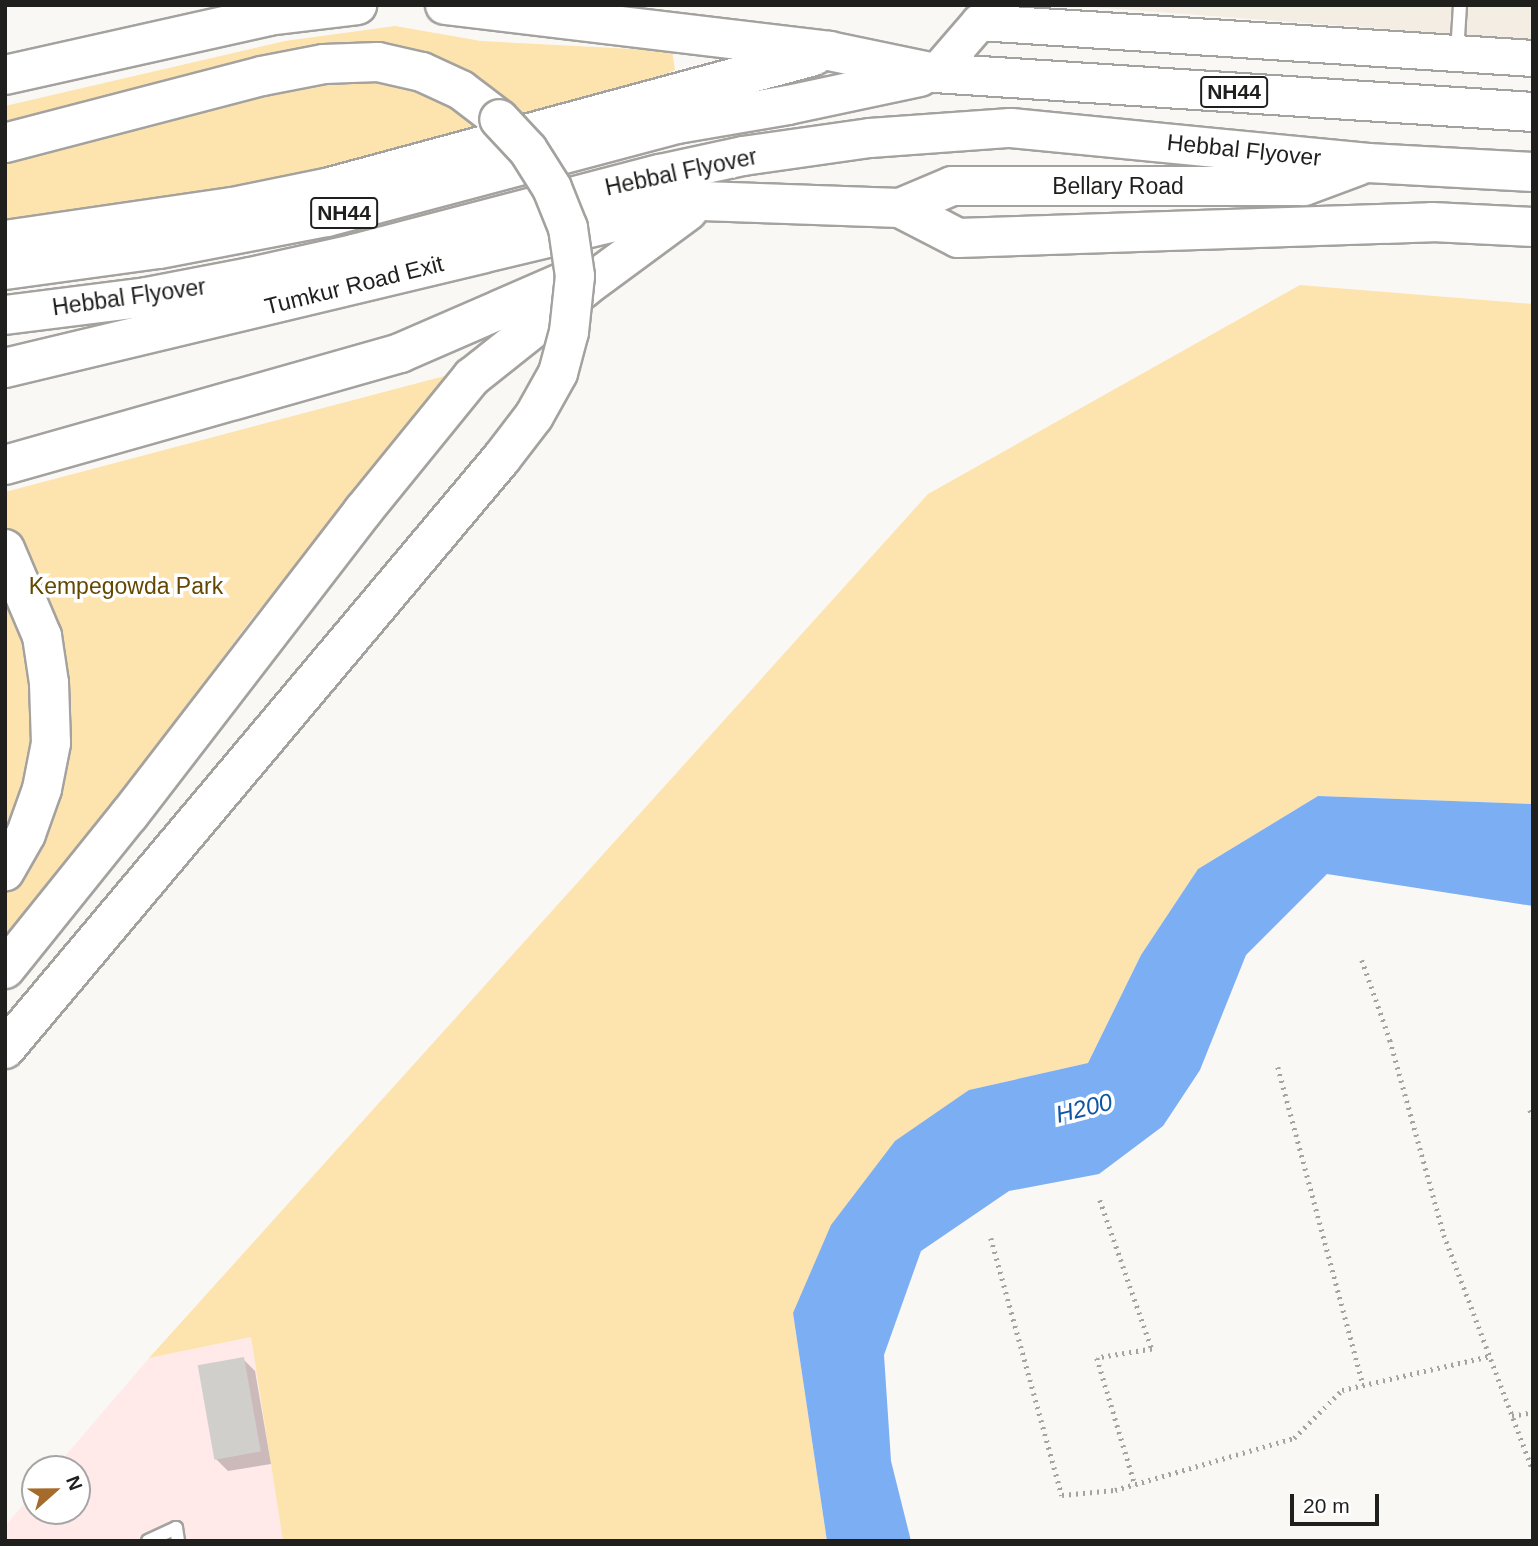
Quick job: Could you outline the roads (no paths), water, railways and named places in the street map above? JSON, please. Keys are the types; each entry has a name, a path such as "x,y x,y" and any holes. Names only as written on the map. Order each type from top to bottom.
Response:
{"highway":[{"path":"5,75 268,16 357,5"},
{"name":"NH44","path":"445,5 830,51 935,73 1533,112"},
{"path":"5,240 218,209 330,187 725,82 830,51"},
{"path":"5,143 262,76 324,64 377,62 422,72 461,90 499,119 528,150 552,188 568,228 575,276 569,332 558,373 534,416 501,459 5,1049"},
{"name":"Hebbal Flyover","path":"5,270 159,248 327,217 677,124 788,105 935,73"},
{"name":"Hebbal Flyover","path":"5,314 147,298 251,277 660,174 743,156 870,138 1011,128 1368,163"},
{"name":"Bellary Road","path":"702,201 900,208 951,187 1304,186 1368,163 1533,172"},
{"path":"5,969 129,816 363,511 472,377 702,201"},
{"name":"Tumkur Road Exit","path":"5,368 702,201"},
{"path":"900,208 958,238 1432,222 1533,227"},
{"path":"5,465 400,353 635,250"},
{"path":"5,549 42,636 49,683 51,743 42,789 26,834 5,871"}],"street":[{"path":"935,73 979,22 1533,58"}],"lane":[{"path":"1457,53 1460,5"},
{"path":"148,1541 176,1528 178,1541"}],"water":[{"name":"H200","path":"1318,796 1533,804 1533,906 1327,874 1246,955 1200,1070 1163,1126 1099,1174 1009,1191 921,1251 884,1355 891,1461 911,1541 827,1541 793,1313 831,1225 895,1141 969,1090 1088,1063 1141,955 1198,869"}],"park label":[{"name":"Kempegowda Park","path":"126,586"}]}
